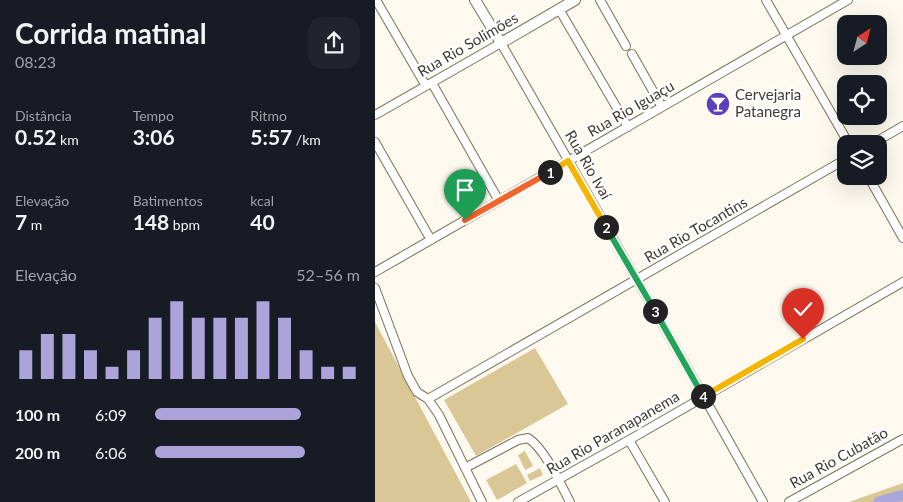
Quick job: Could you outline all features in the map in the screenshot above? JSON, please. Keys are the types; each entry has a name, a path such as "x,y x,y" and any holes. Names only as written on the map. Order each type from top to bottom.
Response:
{"street":[{"path":"376,0 499,201"},
{"name":"Rua Rio Ivaí","path":"475,0 704,396 763,502"},
{"name":"Rua Rio Solimões","path":"375,115 575,0"},
{"path":"600,0 626,46"},
{"path":"766,0 844,135"},
{"name":"Rua Rio Iguaçu","path":"375,272 848,0"},
{"path":"559,9 628,127"},
{"path":"632,54 662,107"},
{"path":"887,135 903,126"},
{"path":"375,142 431,240"},
{"name":"Rua Rio Tocantins","path":"428,398 837,164"},
{"path":"873,185 903,238"},
{"name":"Rua Rio Paranapanema","path":"518,502 903,282"},
{"path":"375,288 408,376 417,392 428,398 439,415 482,502"},
{"path":"465,468 518,440 528,438 534,442 543,454 570,502"},
{"name":"Rua Rio Cubatão","path":"789,502 903,439"},
{"path":"629,440 665,502"}],"shaded area":[{"path":"375,322 471,502 375,502"},
{"path":"535,348 568,404 476,456 444,400"},
{"path":"525,451 533,466 525,470 518,455"},
{"path":"516,464 527,483 497,500 486,480"},
{"path":"540,468 543,475 530,481 527,475"},
{"path":"903,483 903,502 849,502"}],"waterway":[{"path":"879,502 903,495"}],"place":[{"name":"Cervejaria Patanegra","path":"718,104"}],"route":[{"path":"465,220 568,161 704,396 803,339"}]}
